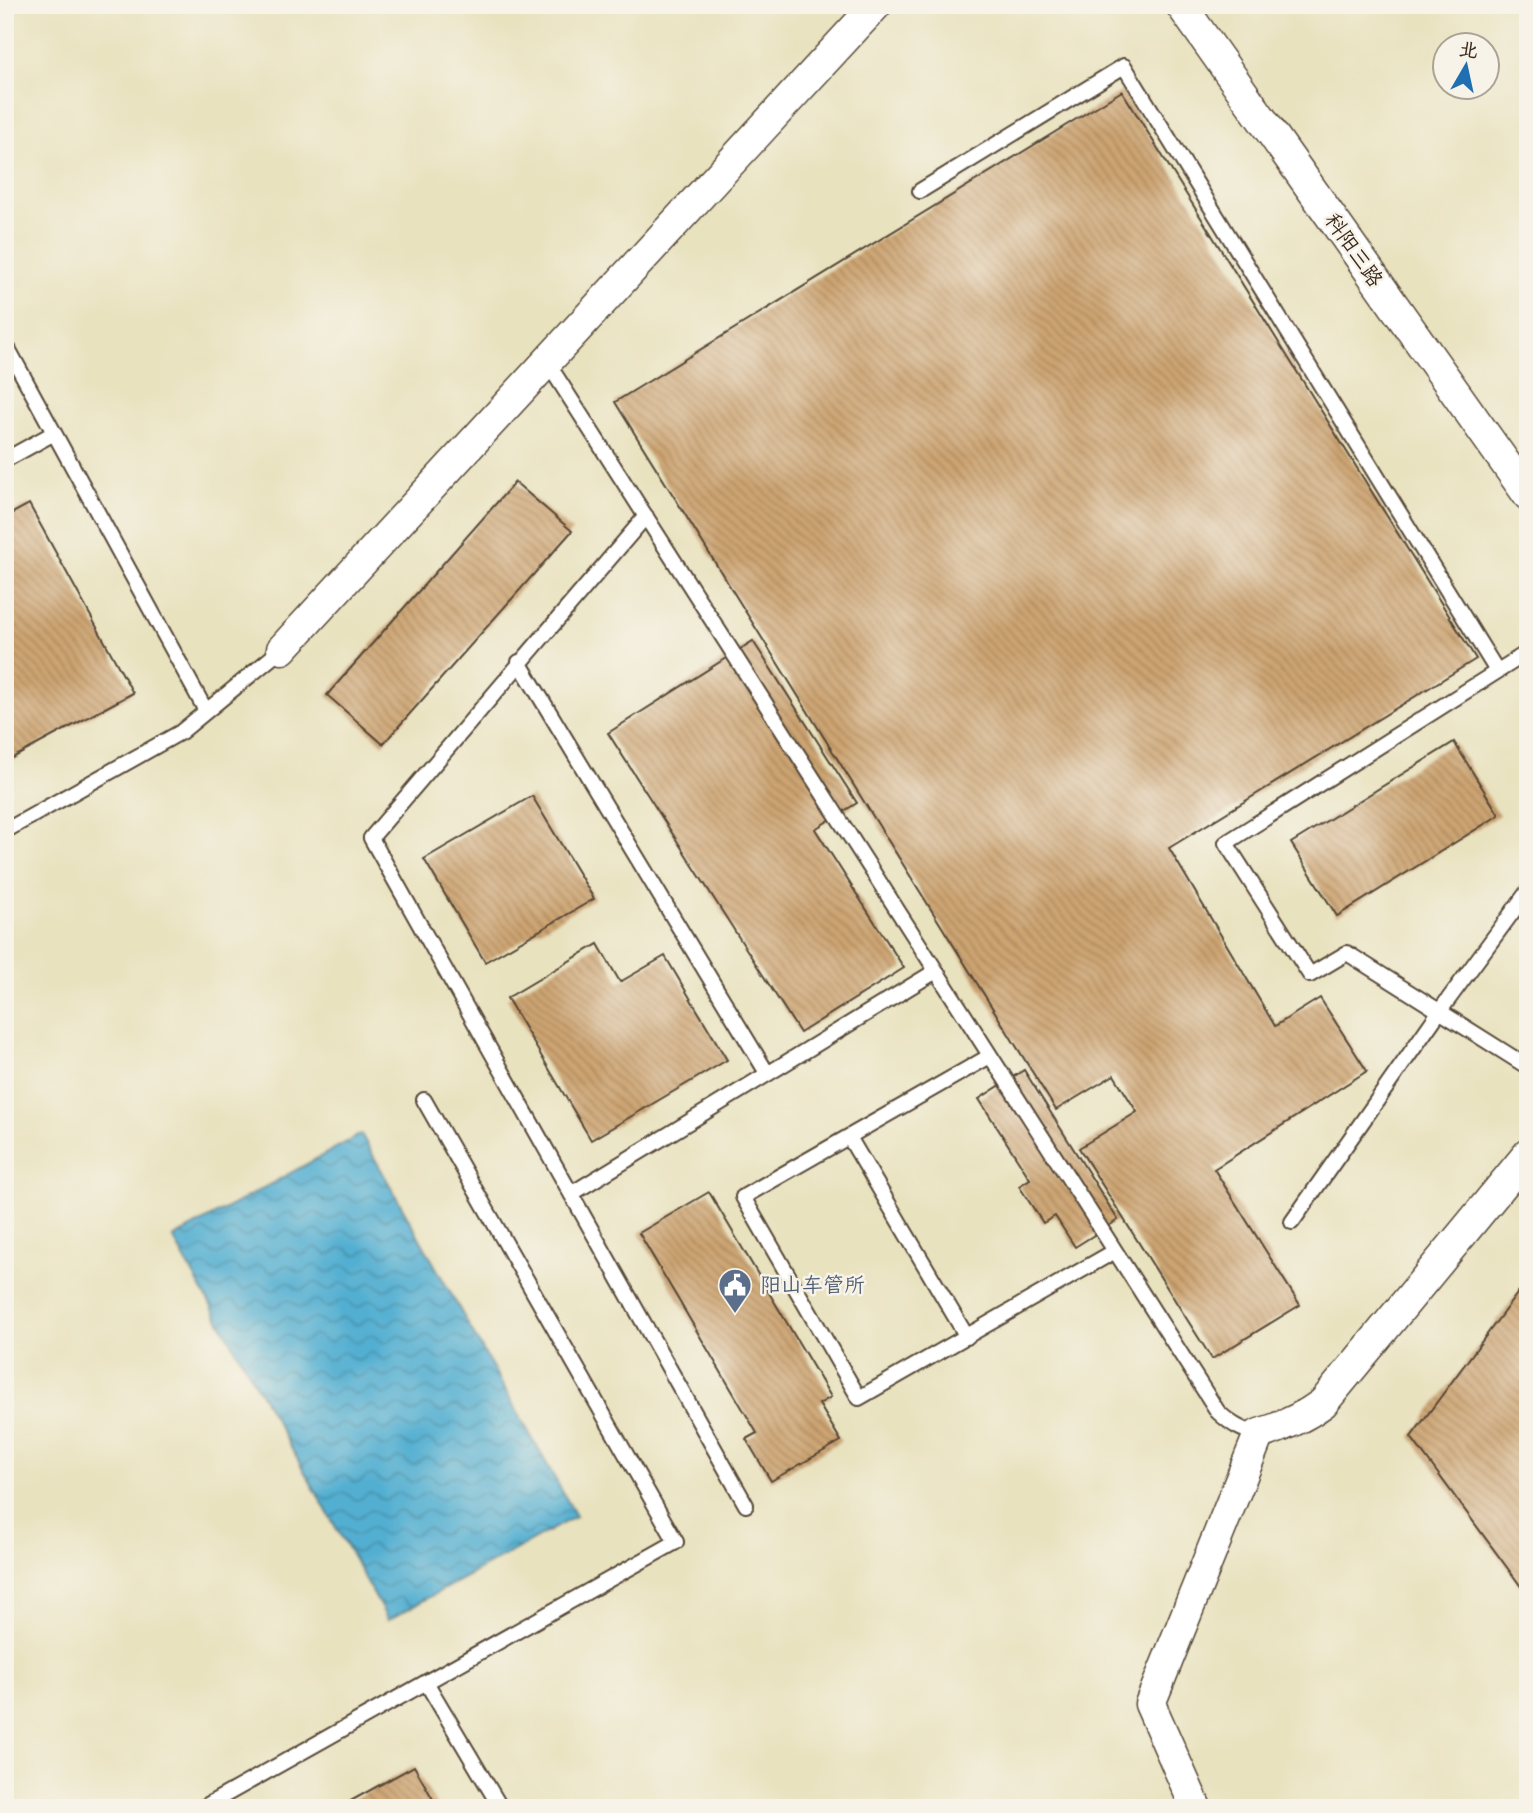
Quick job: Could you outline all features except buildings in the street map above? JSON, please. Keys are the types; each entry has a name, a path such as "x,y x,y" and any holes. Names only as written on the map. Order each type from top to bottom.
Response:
{"street":[{"path":"282,649 876,5"},
{"name":"科阳三路","path":"1181,5 1528,495"},
{"path":"1196,1808 1150,1704 1259,1434 1307,1415 1323,1403 1528,1154"}],"lane":[{"path":"920,191 1124,66 1497,671"},
{"path":"5,343 206,711"},
{"path":"548,362 1218,1412 1244,1432 1259,1434"},
{"path":"5,460 54,433"},
{"path":"646,516 371,838 746,1505"},
{"path":"5,831 181,732 282,649"},
{"path":"1528,652 1226,843 1310,975 1347,953 1528,1067"},
{"path":"519,662 767,1073"},
{"path":"1292,1222 1439,1012 1528,891"},
{"path":"571,1194 936,971"},
{"path":"990,1056 743,1197 859,1398 1115,1251"},
{"path":"202,1808 676,1542 424,1100"},
{"path":"849,1137 967,1336"},
{"path":"426,1682 499,1805 494,1808"}],"water":[{"path":"361,1134 576,1516 388,1620 173,1238"}],"place":[{"name":"阳山车管所","path":"735,1315"}]}
